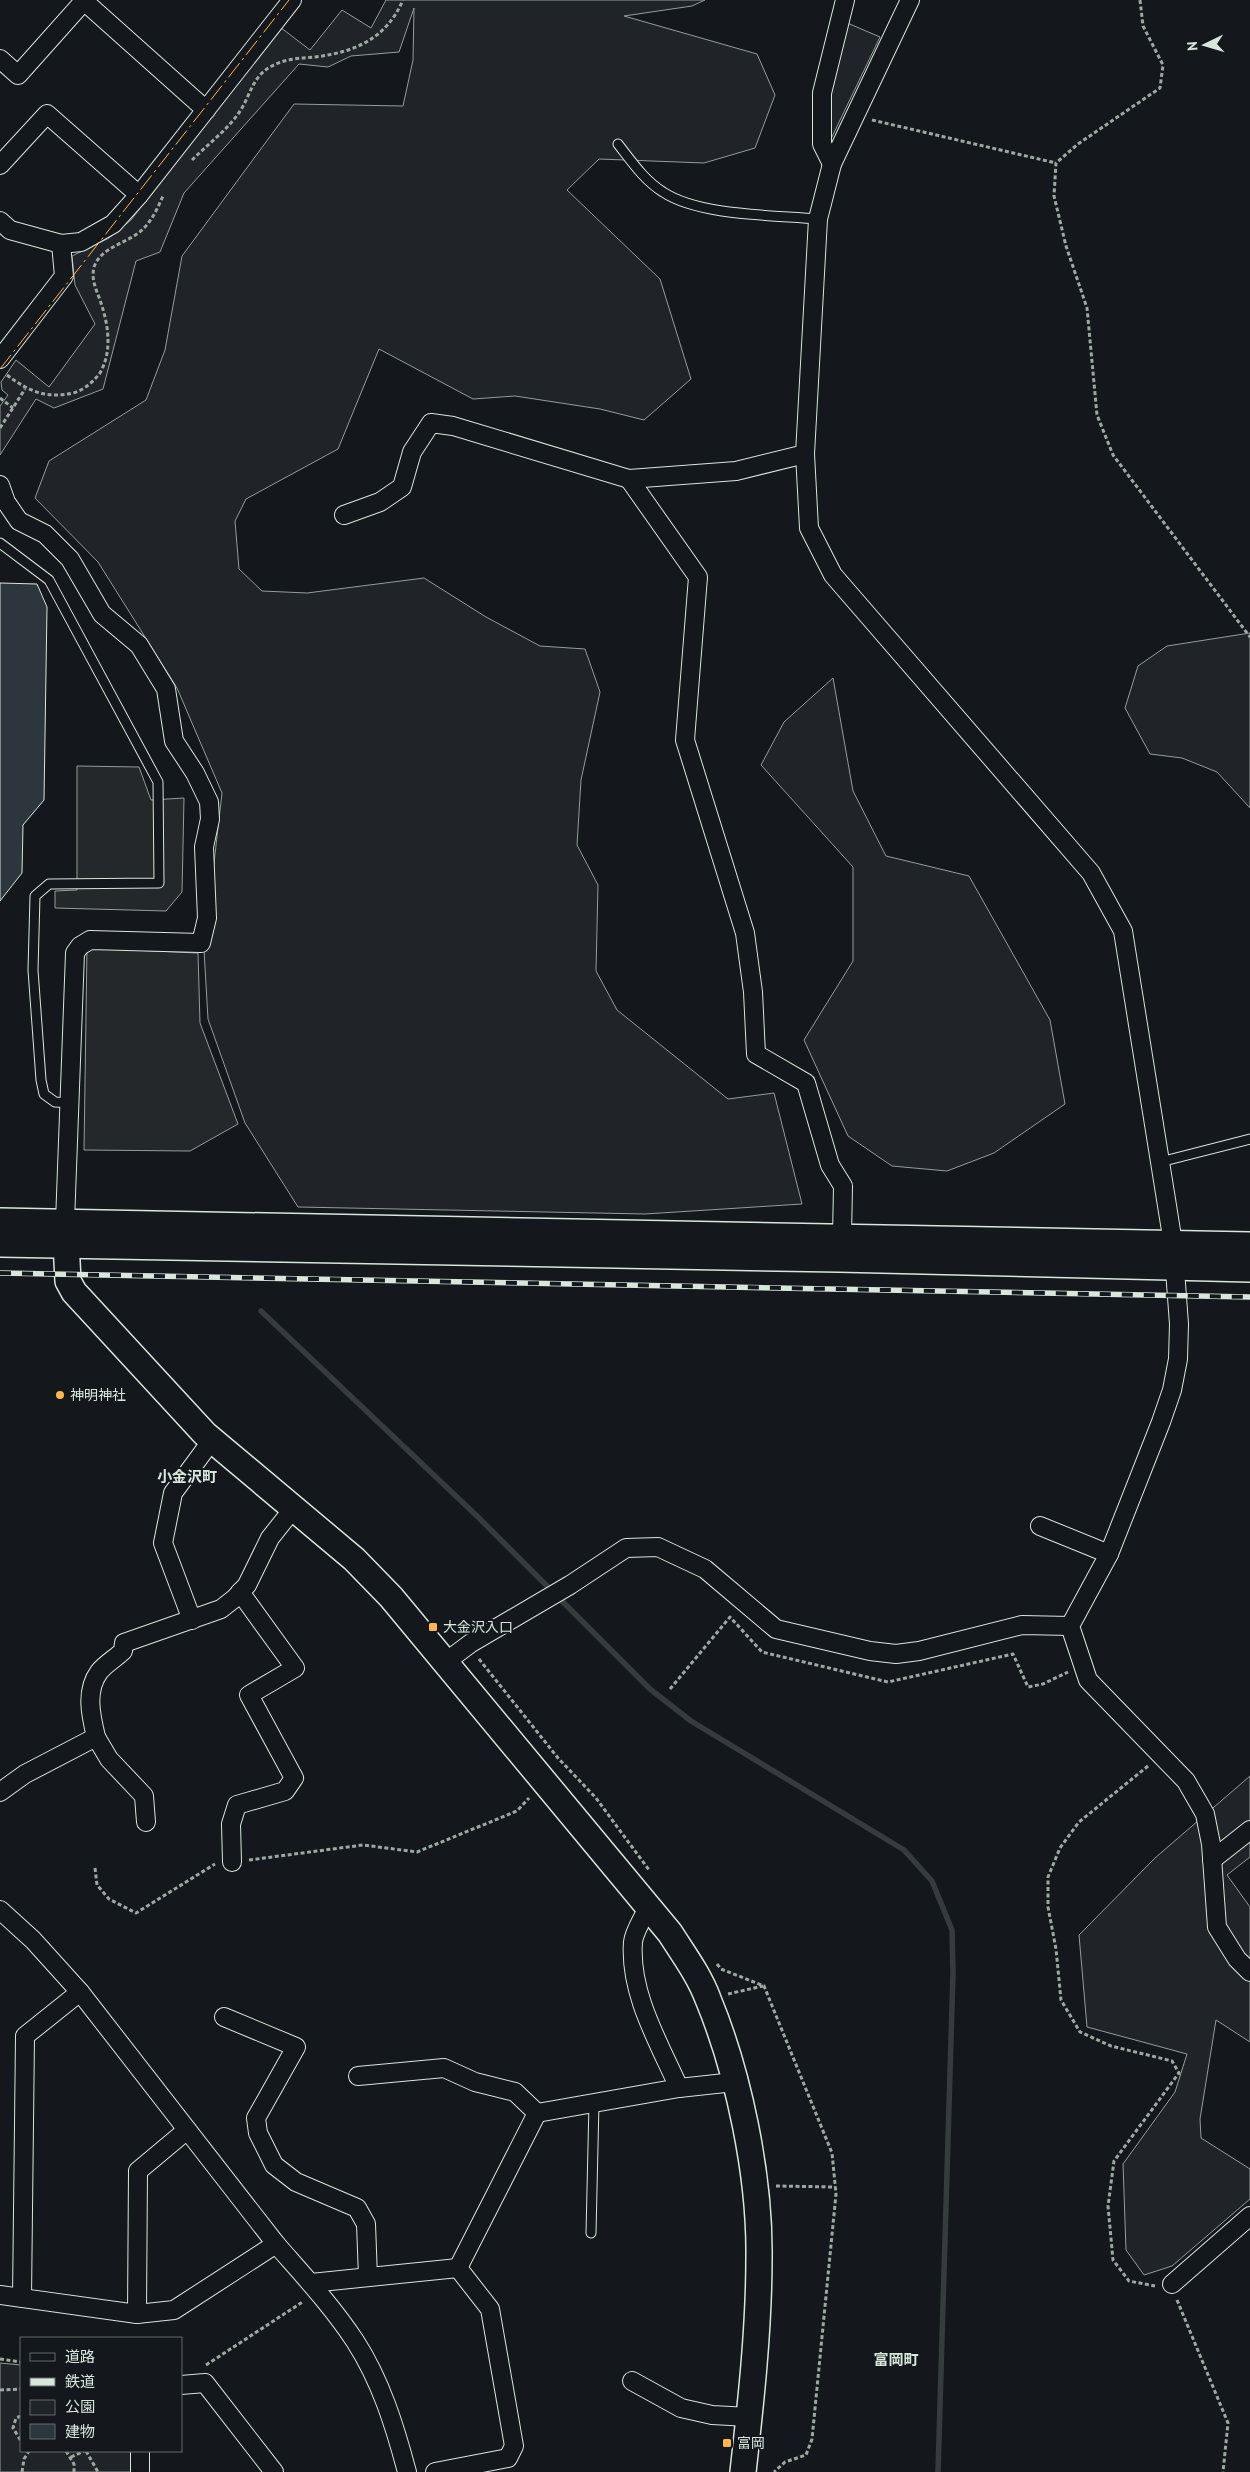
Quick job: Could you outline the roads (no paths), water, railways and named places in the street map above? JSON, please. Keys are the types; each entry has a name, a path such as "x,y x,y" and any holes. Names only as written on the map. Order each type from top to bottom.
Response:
{"street":[{"path":"0,221 10,230 61,244 81,242 113,224 139,196 292,0"},
{"path":"832,164 822,144 822,93 845,0"},
{"path":"910,0 832,164 818,219 805,454 809,528 833,575 1091,873 1123,931 1174,1243 1178,1351 1172,1390 1161,1422 1109,1554 1070,1626 1088,1680 1186,1781 1205,1814 1212,1860 1217,1927 1237,1959 1250,1972"},
{"path":"0,59 18,75 84,1 206,110"},
{"path":"0,165 47,114 139,196"},
{"path":"0,358 64,276 61,244"},
{"path":"344,515 380,502 402,487 412,452 431,423 453,426 629,479 736,471 805,454"},
{"path":"629,479 698,577 685,740 744,933 753,992 756,1054 806,1083 830,1165 842,1186 842,1237"},
{"path":"0,485 6,502 19,521 44,534 70,559 102,614 139,645 166,689 174,740 195,773 209,802 210,819 204,847 207,918 201,943 90,940 80,946 76,953 66,1234 68,1281 74,1292 147,1374 212,1440 354,1559 391,1597 447,1661 670,1934 694,1970 708,1998 722,2037 746,2133 754,2185 759,2255 749,2417 743,2472"},
{"path":"0,1221 66,1234 839,1259 1250,1269"},
{"path":"0,1244 66,1234 842,1237 1250,1244"},
{"path":"192,1620 163,1542 173,1493 212,1440"},
{"path":"146,1822 144,1796 109,1759 96,1737 90,1714 91,1689 99,1672 123,1651 124,1643 221,1610 247,1585 270,1538 293,1509"},
{"path":"1040,1526 1109,1554"},
{"path":"447,1661 471,1644 570,1586 626,1548 658,1547 705,1569 776,1629 870,1651 896,1654 919,1651 1022,1625 1070,1626"},
{"path":"232,1862 231,1824 237,1805 285,1791 294,1778 249,1696 294,1668 240,1592"},
{"path":"0,1792 25,1774 96,1737"},
{"path":"1212,1860 1250,1830"},
{"path":"648,1907 633,1940 635,1970 642,2002 679,2088"},
{"path":"0,1910 33,1940 80,1992 276,2244 308,2292 360,2350 380,2389 396,2430 407,2472"},
{"path":"22,2298 25,2036 80,1992"},
{"path":"224,2017 296,2047 256,2118 258,2133 274,2165 296,2182 358,2208 366,2224 368,2277"},
{"path":"358,2076 444,2068 475,2082 515,2092 537,2113"},
{"path":"537,2113 679,2088 734,2082"},
{"path":"458,2268 537,2113"},
{"path":"137,2314 138,2170 187,2130"},
{"path":"1172,2284 1250,2216"},
{"path":"0,2295 137,2314 174,2310 276,2244"},
{"path":"308,2292 368,2277 458,2268"},
{"path":"435,2472 508,2458 514,2446 490,2309 458,2268"},
{"path":"632,2381 681,2408 712,2415 749,2417"},
{"path":"182,2385 205,2383 274,2472"},
{"path":"140,2452 140,2472"}],"lane":[{"path":"618,144 643,175 663,192 686,203 727,211 818,219"},
{"path":"0,543 49,580 158,782 159,883 49,884 35,896 34,970 41,1080 44,1094 55,1102 70,1103"},
{"path":"1160,1162 1250,1139"},
{"path":"592,2233 594,2103"}],"waterway":[{"path":"261,1311 478,1517 650,1689 691,1721 904,1850 932,1881 952,1930 953,1973 938,2472"}],"railway":[{"path":"0,1273 1250,1297"}],"place":[{"name":"神明神社","path":"60,1395"},
{"name":"大金沢入口","path":"433,1627"},
{"name":"富岡","path":"727,2443"}],"district":[{"name":"小金沢町","path":"187,1476"},
{"name":"富岡町","path":"896,2359"}]}
